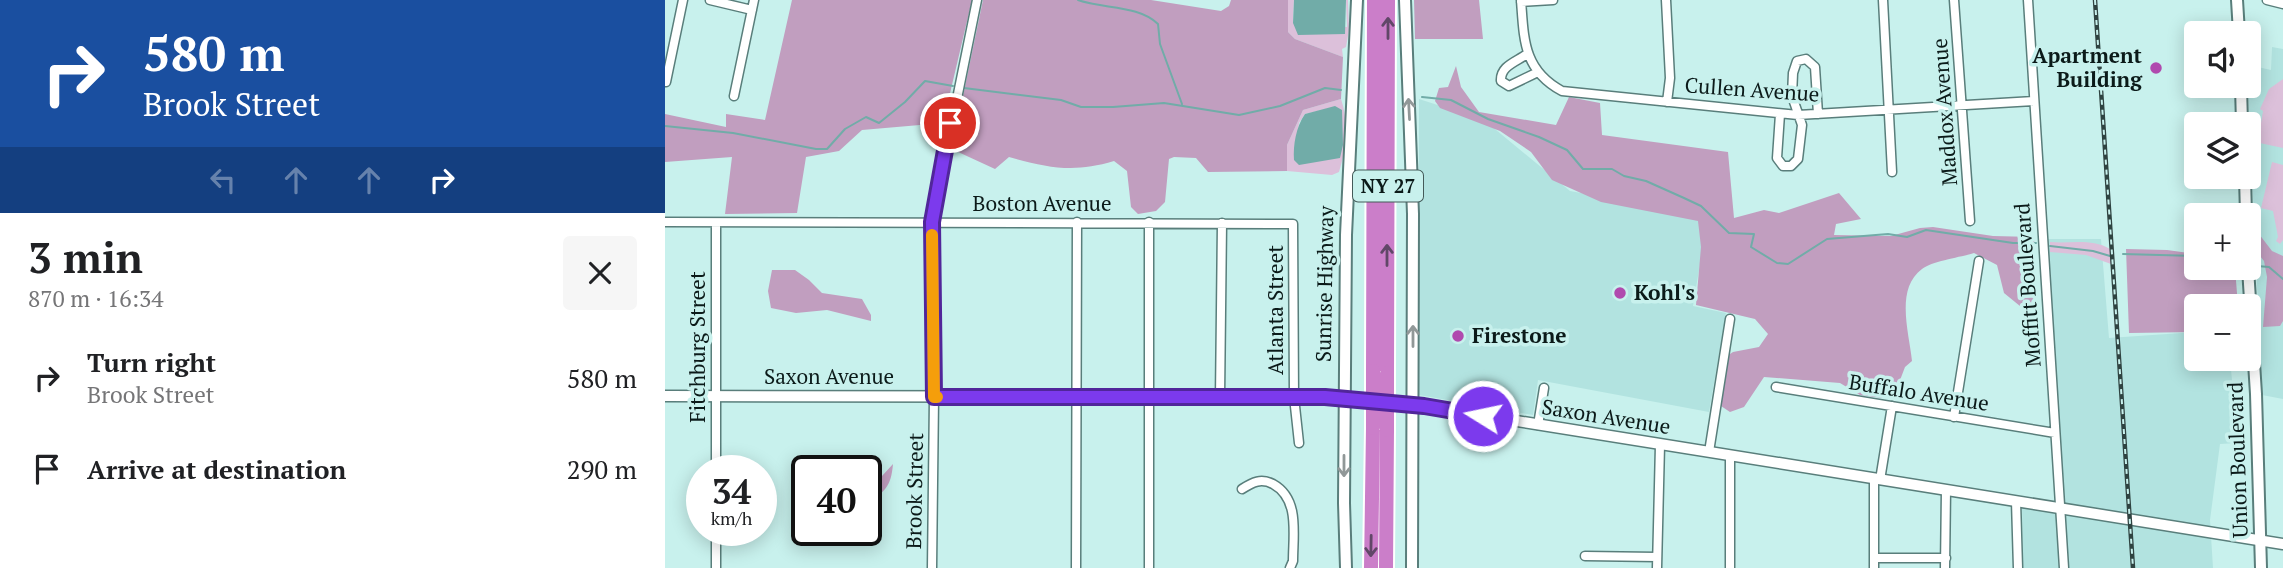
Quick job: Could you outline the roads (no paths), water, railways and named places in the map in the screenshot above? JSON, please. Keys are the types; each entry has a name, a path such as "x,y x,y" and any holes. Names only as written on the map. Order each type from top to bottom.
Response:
{"highway":[{"name":"NY 27","path":"1374,0 1380,429 1386,568"},
{"name":"NY 27","path":"1380,372 1388,0"},
{"name":"NY 27","path":"1371,568 1380,429"}],"main road":[{"name":"Sunrise Highway","path":"1346,568 1346,217 1357,0"},
{"path":"1405,0 1413,214 1412,568"},
{"path":"2237,0 2238,21"},
{"name":"Union Boulevard","path":"2249,280 2256,394 2261,568"}],"street":[{"path":"666,82 683,0"},
{"path":"710,0 753,5 734,96"},
{"name":"Brook Street","path":"932,568 932,222 977,0"},
{"path":"1538,72 1510,86 1501,81 1504,69 1527,54 1521,1 1553,0"},
{"path":"1666,0 1670,78 1667,102"},
{"path":"1884,0 1892,172"},
{"name":"Maddox Avenue","path":"1954,0 1970,221"},
{"name":"Moffitt Boulevard","path":"2028,0 2064,568"},
{"path":"2267,0 2283,4"},
{"name":"Cullen Avenue","path":"1527,54 1538,72 1550,84 1562,90 1780,114 2034,101"},
{"path":"1780,114 1777,158 1783,166 1791,166 1798,159 1802,137 1803,125 1792,96 1794,65 1801,59 1811,62 1815,67 1818,114"},
{"name":"Boston Avenue","path":"665,222 1293,224"},
{"path":"1076,568 1077,222"},
{"path":"1149,222 1149,568"},
{"name":"Fitchburg Street","path":"716,223 716,455"},
{"path":"1220,398 1221,223"},
{"name":"Atlanta Street","path":"1293,224 1294,397 1299,443"},
{"path":"1954,417 1979,261"},
{"path":"1709,453 1730,319"},
{"name":"Buffalo Avenue","path":"1776,387 2055,433"},
{"path":"1538,425 1544,388"},
{"name":"Saxon Avenue","path":"665,397 1345,398 1413,405 2283,544"},
{"path":"1874,568 1877,479 1892,407"},
{"path":"1657,568 1660,445"},
{"path":"1730,456 1730,568"},
{"path":"1242,488 1255,481 1266,481 1286,494 1293,512 1293,561 1290,568"},
{"path":"1874,558 1945,563 1946,490"},
{"path":"2016,501 2018,568"},
{"path":"716,546 716,568"},
{"path":"1585,556 1657,556"}],"waterway":[{"path":"1078,0 1131,10 1158,24 1160,44 1182,104"},
{"path":"665,126 733,133 827,149 845,129 866,117 879,123 925,81 953,86"},
{"path":"964,88 1061,100 1081,107 1164,103 1239,115 1280,106 1325,88 1341,90"},
{"path":"1422,97 1451,100 1488,119 1539,137 1567,150 1583,169 1612,169 1684,198 1701,206 1729,233 1754,234 1751,247 1777,263 1788,264 1827,239 1888,234 1907,237 1926,230 2013,243 2036,243"},
{"path":"2050,246 2093,251 2110,256"},
{"path":"2123,254 2184,256"},
{"path":"2261,266 2269,267 2283,279"}],"railway":[{"path":"2095,0 2133,568"}],"place":[{"name":"Apartment Building","path":"2156,68"},
{"name":"Kohl's","path":"1620,293"},
{"name":"Firestone","path":"1458,336"}]}
